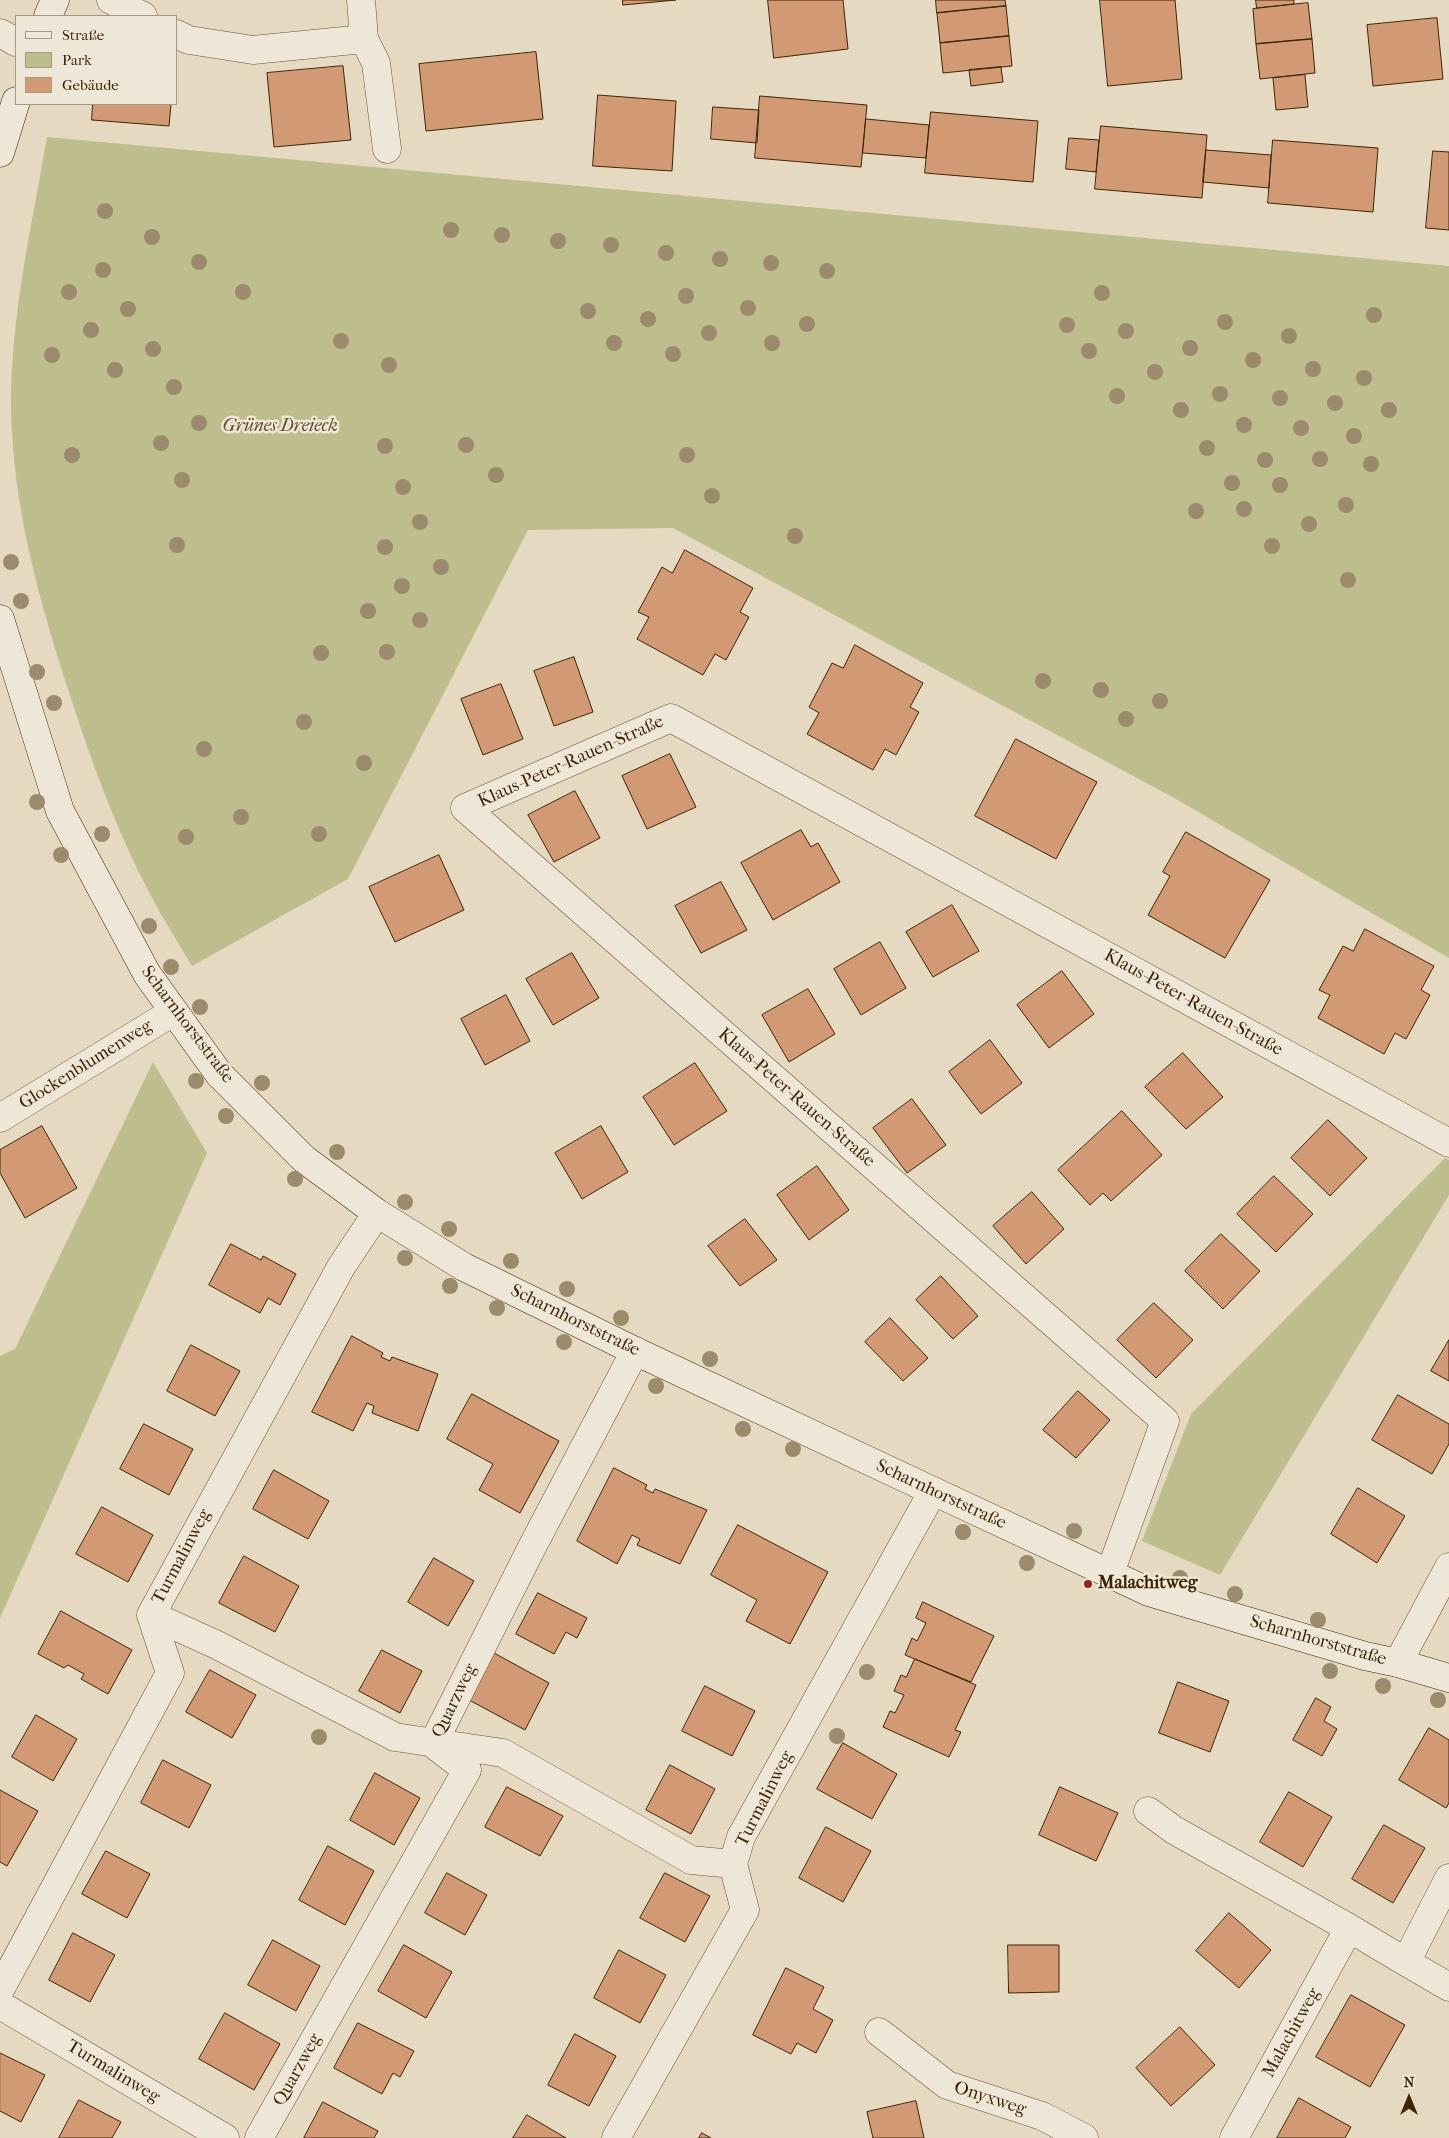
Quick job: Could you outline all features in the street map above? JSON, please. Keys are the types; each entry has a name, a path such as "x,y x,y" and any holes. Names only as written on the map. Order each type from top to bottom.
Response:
{"street":[{"path":"48,15 56,0"},
{"path":"111,0 141,15"},
{"path":"361,0 364,38 376,63 387,149"},
{"path":"0,33 15,41"},
{"path":"178,35 189,40 252,50 364,38"},
{"path":"0,152 15,104"},
{"name":"Scharnhorststraße","path":"0,624 60,811 147,974 219,1074 304,1159 377,1213 464,1267 635,1351 1149,1592 1365,1656 1398,1663 1449,1678"},
{"name":"Klaus-Peter-Rauen-Straße","path":"1110,1573 1165,1421 465,808 672,718 1449,1143"},
{"name":"Glockenblumenweg","path":"0,1118 173,1012"},
{"name":"Turmalinweg","path":"0,1990 170,1672 151,1615 341,1267 377,1213"},
{"name":"Quarzweg","path":"259,2138 467,1770 434,1744 530,1551 635,1351"},
{"name":"Turmalinweg","path":"616,2138 745,1910 733,1864 741,1837 933,1491"},
{"path":"1398,1663 1449,1566"},
{"path":"151,1615 217,1646 395,1737 502,1753 691,1860 733,1864"},
{"path":"1148,1812 1174,1830 1349,1928 1449,1987"},
{"path":"1406,1962 1449,1878"},
{"name":"Malachitweg","path":"1234,2138 1349,1928"},
{"name":"Turmalinweg","path":"0,2005 225,2138"},
{"name":"Onyxweg","path":"880,2032 947,2085 1042,2116 1084,2138"}],"green space":[{"name":"Grünes Dreieck","path":"47,137 1449,266 1449,958 1176,799 673,528 528,530 348,879 192,966 138,871 97,775 49,628 22,517 16,480 13,442 12,371 23,270"},
{"path":"153,1062 207,1153 0,1618 0,1356 15,1349"},
{"path":"1445,1158 1449,1160 1449,1195 1220,1575 1142,1541 1191,1414"}],"building":[{"path":"623,0 676,0 623,5"},
{"path":"768,0 843,0 848,49 774,58"},
{"path":"936,0 1005,0 1006,6 937,13"},
{"path":"1100,0 1175,0 1182,79 1108,86"},
{"path":"1256,0 1294,0 1294,4 1257,8"},
{"path":"1308,3 1312,39 1256,44 1253,9"},
{"path":"1006,6 1009,36 940,43 937,13"},
{"path":"1437,18 1443,79 1373,86 1367,25"},
{"path":"1009,36 1012,66 943,73 940,43"},
{"path":"1312,39 1315,73 1260,79 1256,44"},
{"path":"536,52 543,119 426,131 419,64"},
{"path":"343,66 351,140 274,147 267,73"},
{"path":"1001,67 1003,82 971,86 969,70"},
{"path":"1305,75 1308,107 1276,110 1273,78"},
{"path":"598,95 676,101 672,171 593,166"},
{"path":"760,96 867,105 861,167 755,158"},
{"path":"93,105 171,105 169,126 92,120"},
{"path":"713,107 759,110 757,143 711,139"},
{"path":"931,112 1038,121 1033,182 925,173"},
{"path":"866,119 929,125 926,158 863,153"},
{"path":"1101,126 1207,135 1202,198 1095,189"},
{"path":"1069,138 1099,140 1096,172 1066,169"},
{"path":"1273,140 1378,148 1373,212 1268,203"},
{"path":"1206,150 1271,155 1269,188 1203,182"},
{"path":"1433,151 1449,152 1449,230 1426,228"},
{"path":"685,550 753,588 740,612 749,617 726,660 715,654 703,675 637,639 649,617 638,612 662,567 672,573"},
{"path":"855,645 923,683 910,707 919,712 896,755 885,749 873,770 807,734 819,713 809,707 832,663 843,668"},
{"path":"574,657 593,712 554,726 534,671"},
{"path":"501,684 523,739 483,755 461,699"},
{"path":"1016,739 1097,782 1056,859 975,816"},
{"path":"670,754 696,807 647,829 622,776"},
{"path":"575,791 600,838 554,862 528,815"},
{"path":"801,830 811,847 818,843 840,882 773,920 741,863"},
{"path":"1186,832 1270,880 1225,958 1148,915 1170,876 1163,872"},
{"path":"439,855 464,910 395,942 369,887"},
{"path":"721,882 747,930 701,953 675,906"},
{"path":"952,905 979,951 933,977 906,932"},
{"path":"1365,929 1434,966 1421,990 1430,995 1406,1039 1395,1033 1384,1054 1318,1018 1330,995 1319,990 1343,946 1353,951"},
{"path":"880,942 906,988 861,1015 834,969"},
{"path":"572,953 599,998 553,1025 526,979"},
{"path":"1062,971 1094,1014 1049,1048 1017,1005"},
{"path":"808,989 835,1034 789,1062 762,1015"},
{"path":"506,995 530,1041 485,1065 461,1019"},
{"path":"990,1040 1022,1083 981,1114 949,1072"},
{"path":"1183,1053 1223,1097 1186,1129 1145,1087"},
{"path":"695,1063 727,1111 674,1145 643,1097"},
{"path":"912,1099 946,1145 907,1173 873,1128"},
{"path":"1122,1111 1162,1155 1111,1201 1103,1193 1090,1205 1058,1170"},
{"path":"1328,1120 1367,1158 1330,1196 1291,1158"},
{"path":"42,1126 77,1188 25,1218 0,1173 0,1150"},
{"path":"601,1126 628,1172 582,1199 555,1153"},
{"path":"817,1166 849,1210 809,1240 777,1195"},
{"path":"1274,1176 1313,1214 1276,1252 1237,1214"},
{"path":"1032,1192 1064,1229 1026,1264 993,1226"},
{"path":"745,1219 777,1260 740,1286 708,1246"},
{"path":"1221,1234 1260,1271 1223,1309 1185,1271"},
{"path":"231,1244 261,1260 263,1256 296,1274 280,1305 268,1298 260,1313 209,1285"},
{"path":"941,1276 978,1316 953,1339 916,1300"},
{"path":"1154,1303 1193,1340 1156,1378 1117,1340"},
{"path":"890,1318 928,1358 903,1381 865,1342"},
{"path":"352,1336 383,1353 381,1357 390,1361 392,1357 438,1374 418,1431 372,1413 374,1406 367,1403 353,1431 312,1412"},
{"path":"1449,1340 1449,1381 1431,1371"},
{"path":"191,1345 240,1371 215,1416 167,1391"},
{"path":"1078,1391 1110,1420 1076,1458 1043,1430"},
{"path":"472,1394 559,1441 520,1513 479,1490 493,1464 447,1439"},
{"path":"1398,1395 1449,1424 1449,1444 1432,1474 1372,1440"},
{"path":"144,1424 193,1449 169,1495 120,1469"},
{"path":"614,1468 647,1485 645,1489 653,1493 655,1489 707,1510 680,1564 637,1545 640,1539 632,1535 617,1564 577,1541"},
{"path":"274,1470 329,1501 308,1539 253,1509"},
{"path":"1358,1488 1405,1516 1377,1563 1331,1534"},
{"path":"102,1507 153,1535 128,1582 76,1554"},
{"path":"738,1525 828,1572 790,1644 746,1621 757,1600 711,1575"},
{"path":"244,1556 299,1586 275,1632 219,1603"},
{"path":"434,1558 474,1581 448,1626 408,1602"},
{"path":"538,1593 587,1618 577,1638 566,1632 554,1654 516,1634"},
{"path":"923,1602 994,1636 971,1682 905,1655 912,1638 917,1641 926,1623 916,1618"},
{"path":"61,1611 132,1650 108,1694 81,1679 84,1674 68,1665 64,1668 38,1654"},
{"path":"382,1650 422,1671 400,1713 359,1691"},
{"path":"494,1653 549,1683 525,1730 469,1700"},
{"path":"915,1659 976,1685 955,1730 961,1732 949,1757 883,1727 890,1711 895,1713 904,1695 894,1691 901,1675 906,1677"},
{"path":"210,1670 256,1695 232,1738 186,1712"},
{"path":"1178,1682 1229,1701 1210,1752 1159,1733"},
{"path":"705,1686 755,1711 732,1756 682,1731"},
{"path":"1316,1698 1331,1707 1324,1721 1337,1729 1322,1756 1293,1740"},
{"path":"36,1715 77,1739 53,1781 12,1757"},
{"path":"1429,1728 1449,1740 1449,1803 1446,1808 1399,1780"},
{"path":"843,1743 897,1774 872,1819 817,1789"},
{"path":"163,1760 211,1785 189,1828 141,1803"},
{"path":"670,1765 715,1789 691,1834 646,1810"},
{"path":"375,1773 420,1798 394,1845 350,1820"},
{"path":"507,1787 563,1816 540,1856 485,1827"},
{"path":"1060,1787 1118,1813 1096,1861 1039,1835"},
{"path":"0,1790 38,1811 7,1866 0,1862"},
{"path":"1289,1792 1332,1817 1303,1867 1260,1842"},
{"path":"1384,1825 1425,1848 1393,1903 1352,1879"},
{"path":"826,1827 871,1851 843,1902 799,1878"},
{"path":"328,1846 374,1871 345,1925 299,1900"},
{"path":"106,1851 150,1874 127,1918 82,1894"},
{"path":"447,1873 487,1895 465,1935 425,1913"},
{"path":"665,1873 710,1896 685,1942 640,1918"},
{"path":"1229,1913 1271,1950 1239,1988 1196,1951"},
{"path":"73,1933 115,1955 90,2002 49,1980"},
{"path":"273,1940 320,1966 296,2011 248,1985"},
{"path":"404,1945 452,1972 426,2018 378,1991"},
{"path":"1008,1945 1059,1945 1059,1992 1009,1993"},
{"path":"619,1950 666,1975 640,2023 594,1998"},
{"path":"786,1968 824,1987 813,2009 833,2020 816,2053 797,2043 791,2054 753,2035"},
{"path":"1351,1995 1405,2025 1370,2087 1316,2057"},
{"path":"225,2013 280,2044 254,2090 199,2059"},
{"path":"358,2023 414,2051 400,2077 393,2073 382,2094 334,2068"},
{"path":"1180,2027 1215,2065 1171,2106 1136,2068"},
{"path":"575,2034 616,2056 589,2106 548,2085"},
{"path":"0,2053 45,2075 21,2122 0,2111"},
{"path":"1299,2098 1351,2127 1345,2138 1277,2138"},
{"path":"79,2100 121,2122 112,2138 59,2138"},
{"path":"916,2101 924,2138 873,2138 867,2112"},
{"path":"323,2102 378,2131 374,2138 304,2138"},
{"path":"527,2115 566,2138 513,2138"},
{"path":"702,2133 711,2138 699,2138"}],"place":[{"name":"Malachitweg","path":"1088,1584"}]}
